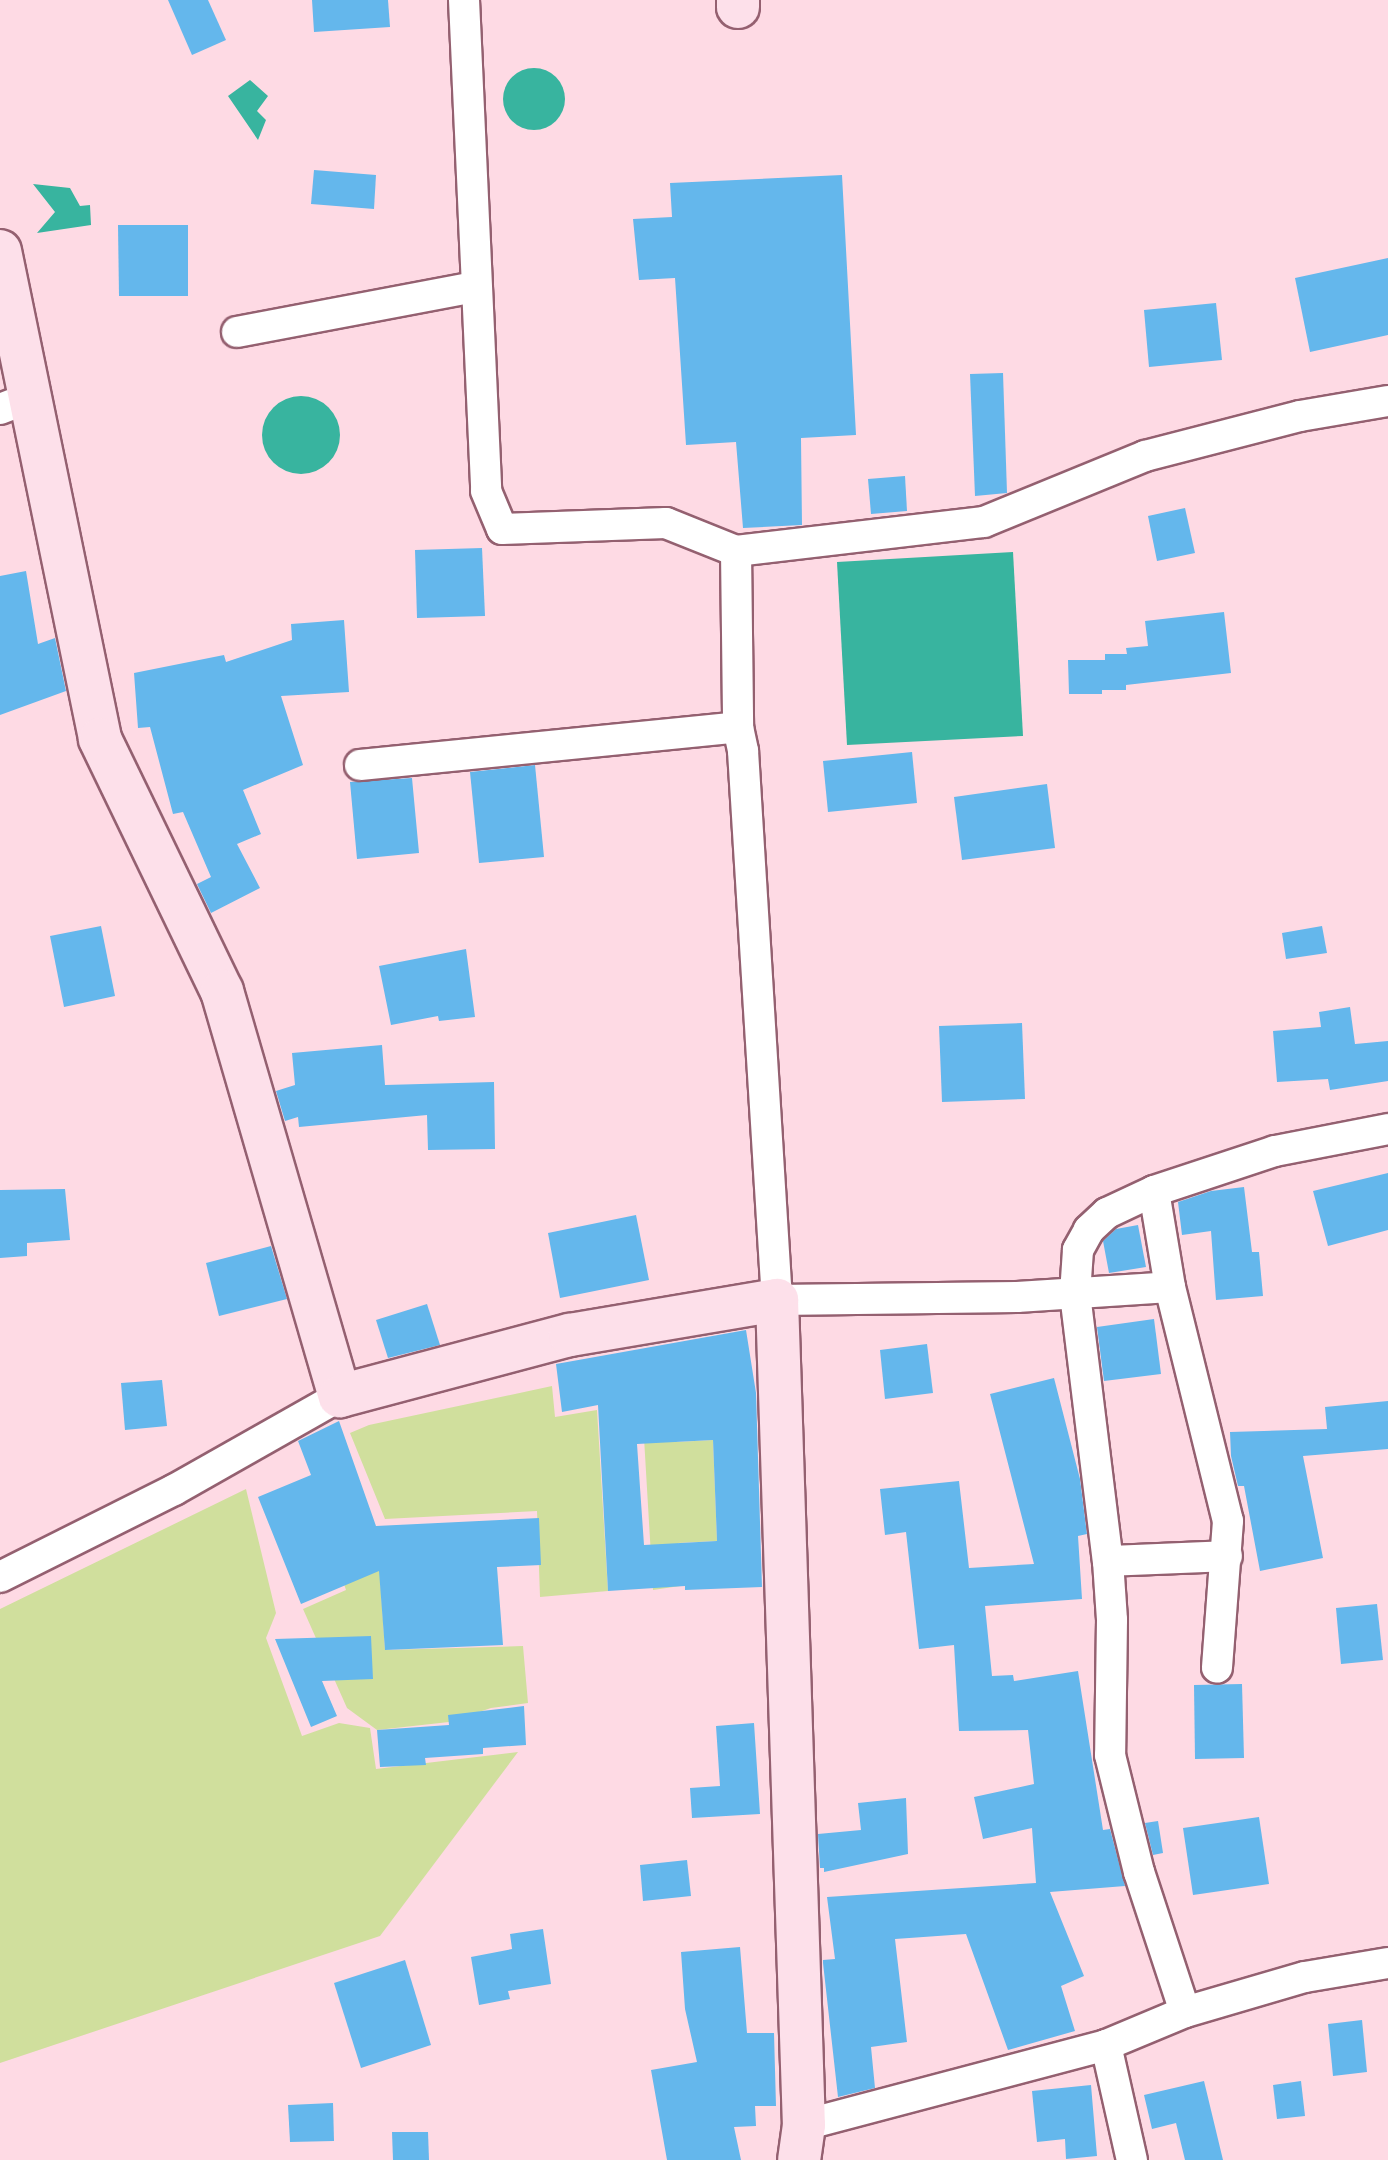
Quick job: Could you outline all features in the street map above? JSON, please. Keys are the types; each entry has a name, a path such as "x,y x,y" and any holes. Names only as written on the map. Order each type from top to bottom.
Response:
{"street":[{"path":"464,0 486,491 502,529 666,523 736,551 984,522 1145,456 1300,416 1388,401"},
{"path":"0,251 16,403 100,739 222,991 340,1396"},
{"path":"237,332 476,287"},
{"path":"736,551 738,727 743,751 777,1300 802,2143 1106,2045 1185,2012 1305,1977 1388,1963"},
{"path":"360,765 738,727"},
{"path":"1185,2012 1139,1872 1110,1755 1112,1620 1108,1561 1075,1294 1078,1250 1089,1230 1107,1213 1154,1191 1275,1151 1388,1129"},
{"path":"1154,1191 1170,1287 1228,1521 1217,1668"},
{"path":"0,1577 174,1490 340,1396 570,1335 777,1300 1075,1294 1170,1287"},
{"path":"1108,1561 1227,1556"},
{"path":"1106,2045 1132,2160"}],"shaded area":[{"path":"534,68 546,70 556,77 563,87 563,111 556,121 546,128 534,130 522,128 512,121 505,111 503,99 505,87 512,77 522,70"},
{"path":"250,80 268,96 257,111 266,120 258,140 228,96"},
{"path":"33,184 70,188 80,206 90,205 91,225 37,233 55,212"},
{"path":"301,396 316,399 329,407 337,420 340,435 337,450 329,463 316,471 301,474 286,471 273,463 265,450 262,435 265,420 273,407 286,399"},
{"path":"1013,552 1023,736 847,745 837,562"},
{"path":"552,1386 555,1417 597,1410 608,1591 540,1597 537,1511 385,1519 350,1433 369,1425"},
{"path":"675,1397 677,1442 713,1440 717,1541 678,1543 680,1586 653,1590 642,1404"},
{"path":"246,1489 276,1613 266,1638 302,1736 339,1723 370,1728 376,1769 518,1752 380,1936 0,2063 0,1609"},
{"path":"378,1546 385,1650 523,1646 528,1703 491,1708 449,1722 377,1730 347,1708 303,1609 346,1590 338,1566"}],"building":[{"path":"168,0 208,0 226,40 192,55"},
{"path":"312,0 388,0 390,27 314,32"},
{"path":"314,170 376,175 374,209 311,204"},
{"path":"842,175 856,435 801,438 802,525 743,528 736,442 686,445 675,278 639,280 633,219 672,217 670,183"},
{"path":"118,225 188,225 188,296 119,296"},
{"path":"1388,258 1388,335 1310,352 1295,278"},
{"path":"1216,303 1222,360 1149,367 1144,310"},
{"path":"1003,373 1007,493 975,496 970,374"},
{"path":"905,476 907,511 871,514 868,479"},
{"path":"1185,508 1195,553 1157,561 1148,516"},
{"path":"482,548 485,616 417,618 415,550"},
{"path":"26,571 38,644 55,638 66,691 0,715 0,576"},
{"path":"1224,612 1231,673 1126,685 1126,690 1102,690 1102,694 1069,694 1068,660 1105,660 1105,654 1127,654 1126,648 1148,646 1145,621"},
{"path":"344,620 349,692 281,696 303,765 243,790 261,834 237,844 260,888 211,913 197,884 211,877 183,812 173,814 150,727 138,728 134,673 224,655 226,662 292,640 291,624"},
{"path":"912,752 917,803 828,812 823,761"},
{"path":"535,765 544,857 479,863 470,772"},
{"path":"412,778 419,853 357,859 350,782"},
{"path":"1047,784 1055,848 962,860 954,797"},
{"path":"101,926 115,996 64,1007 50,936"},
{"path":"1322,926 1327,953 1286,959 1282,933"},
{"path":"466,949 475,1017 439,1021 438,1016 391,1025 379,966"},
{"path":"1350,1007 1355,1044 1388,1041 1388,1081 1330,1090 1328,1079 1277,1082 1273,1031 1321,1027 1319,1012"},
{"path":"1022,1023 1025,1099 942,1102 939,1026"},
{"path":"382,1045 385,1085 494,1082 495,1149 428,1150 427,1115 299,1127 298,1117 285,1121 276,1091 295,1085 292,1053"},
{"path":"1388,1173 1388,1230 1328,1246 1313,1191"},
{"path":"1244,1187 1252,1252 1259,1252 1263,1296 1216,1300 1211,1231 1182,1235 1178,1202 1211,1191"},
{"path":"65,1189 70,1240 27,1243 27,1256 0,1258 0,1190"},
{"path":"636,1215 649,1280 560,1298 548,1233"},
{"path":"1138,1225 1146,1267 1109,1273 1103,1241 1116,1229"},
{"path":"271,1246 287,1299 219,1316 206,1263"},
{"path":"427,1304 440,1345 388,1358 376,1320"},
{"path":"1154,1319 1161,1374 1104,1381 1097,1327"},
{"path":"746,1330 756,1393 762,1587 685,1590 685,1586 608,1591 598,1405 562,1412 556,1364","holes":["713,1440 717,1541 644,1545 637,1444"]},
{"path":"927,1344 933,1393 885,1399 880,1350"},
{"path":"1054,1378 1080,1479 1087,1534 1078,1536 1082,1599 985,1606 992,1676 1013,1675 1014,1681 1078,1671 1103,1830 1110,1829 1125,1886 1050,1892 1084,1976 1061,1986 1075,2031 1008,2050 966,1934 895,1939 907,2042 871,2047 875,2088 838,2097 823,1963 823,1960 835,1959 827,1897 1036,1883 1032,1828 983,1839 974,1797 1034,1784 1028,1730 959,1731 954,1645 919,1649 906,1532 885,1535 880,1489 959,1481 969,1568 1034,1564 990,1394"},
{"path":"162,1380 167,1426 125,1430 121,1383"},
{"path":"1388,1401 1388,1449 1303,1456 1323,1558 1260,1571 1244,1486 1238,1486 1231,1456 1230,1432 1327,1429 1325,1407"},
{"path":"339,1421 376,1526 539,1518 541,1565 497,1567 503,1645 385,1650 379,1571 301,1604 258,1497 311,1475 298,1441"},
{"path":"1377,1604 1383,1660 1341,1664 1336,1608"},
{"path":"371,1636 373,1679 322,1681 337,1716 311,1727 275,1639"},
{"path":"1242,1684 1244,1758 1195,1759 1194,1685"},
{"path":"524,1706 526,1745 483,1748 483,1754 425,1758 426,1765 380,1767 377,1730 449,1725 448,1715"},
{"path":"754,1723 760,1814 692,1818 690,1788 720,1786 716,1726"},
{"path":"906,1798 908,1854 824,1872 824,1868 820,1868 818,1834 861,1830 858,1803"},
{"path":"1259,1817 1269,1884 1193,1895 1183,1828"},
{"path":"1158,1821 1163,1853 1153,1855 1145,1823"},
{"path":"687,1860 691,1896 643,1901 640,1865"},
{"path":"543,1929 551,1984 508,1991 510,1999 479,2005 471,1957 512,1949 510,1934"},
{"path":"740,1947 747,2033 774,2033 776,2106 755,2106 756,2126 734,2127 741,2160 667,2160 651,2070 697,2062 685,2009 681,1952"},
{"path":"405,1960 431,2045 361,2068 334,1983"},
{"path":"1362,2020 1367,2072 1333,2076 1328,2024"},
{"path":"1204,2081 1223,2160 1185,2160 1176,2123 1152,2129 1144,2095"},
{"path":"1301,2081 1305,2116 1277,2119 1273,2085"},
{"path":"1091,2085 1097,2156 1066,2159 1065,2139 1037,2142 1032,2091"},
{"path":"333,2103 334,2141 290,2142 288,2105"},
{"path":"392,2132 428,2132 429,2160 393,2160"}]}
